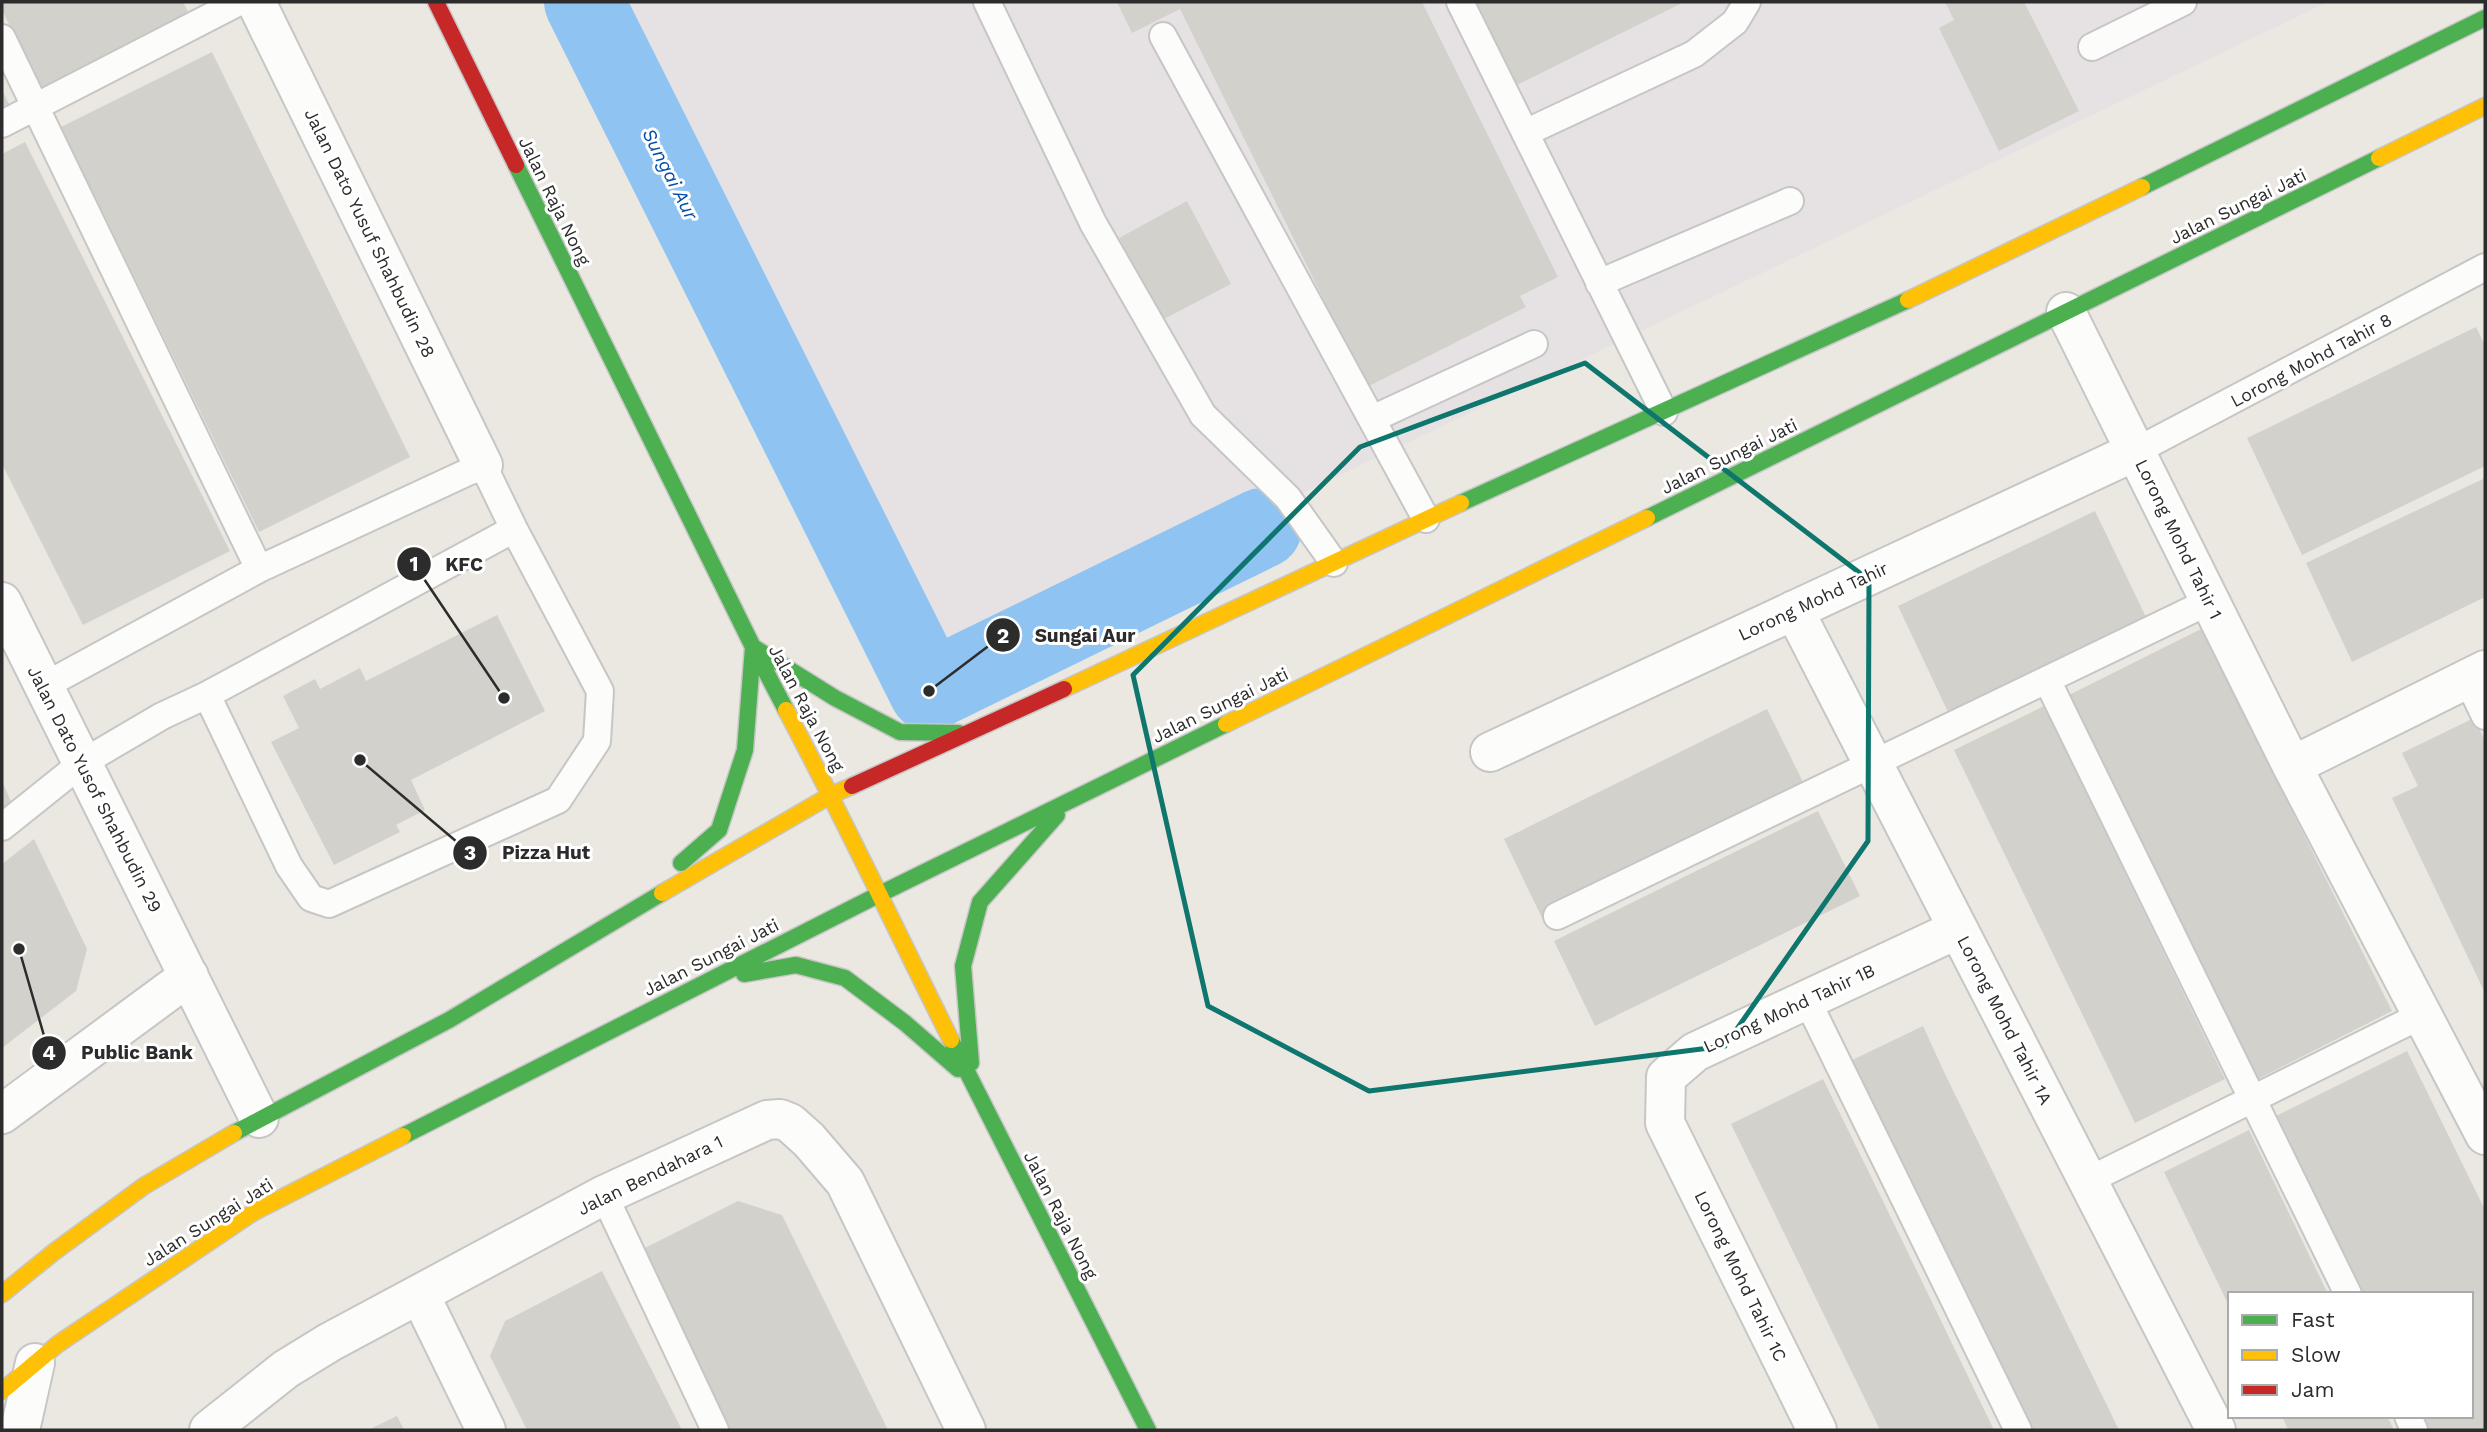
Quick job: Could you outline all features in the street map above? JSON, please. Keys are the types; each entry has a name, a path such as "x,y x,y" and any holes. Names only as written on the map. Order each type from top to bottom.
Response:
{"main road":[{"name":"Jalan Raja Nong","path":"436,2 753,647 831,795 878,895 1148,1430"},
{"path":"2,1294 144,1186 259,1118 449,1020 616,919 831,795 970,733 1426,519 1948,282 2485,18"},
{"name":"Jalan Sungai Jati","path":"2,1391 58,1344 254,1212 878,895 2485,106"},
{"path":"616,919 719,830 745,750 753,647 835,698 900,732 970,733"},
{"path":"972,1082 963,966 980,902 1070,800"},
{"path":"710,979 796,965 845,978 905,1023 972,1082"}],"street":[{"name":"Jalan Dato Yusuf Shahbudin 28","path":"256,2 483,465"},
{"name":"Lorong Mohd Tahir 1","path":"2066,312 2292,766 2485,1135"},
{"name":"Lorong Mohd Tahir","path":"1490,752 2136,451"},
{"name":"Jalan Dato Yusof Shahbudin 29","path":"2,602 259,1118"},
{"name":"Lorong Mohd Tahir 1A","path":"1794,610 2216,1430"},
{"path":"2292,766 2476,674"},
{"name":"Lorong Mohd Tahir 1B","path":"1665,1123 1667,1077 1695,1052 1958,929"},
{"path":"2,1114 188,976"},
{"name":"Jalan Bendahara 1","path":"222,1426 286,1369 330,1342 604,1195 767,1120 780,1119 790,1123 810,1140 845,1182 966,1430"},
{"name":"Lorong Mohd Tahir 1C","path":"1665,1123 1816,1430"},
{"path":"420,1295 486,1430"},
{"path":"20,1430 35,1363"}],"lane":[{"path":"2,124 239,2"},
{"path":"987,2 1093,223 1203,415 1288,498 1334,563"},
{"path":"1460,2 1664,412"},
{"path":"1525,133 1694,54 1735,22 1747,2"},
{"path":"2092,47 2183,2"},
{"path":"1163,36 1426,519"},
{"path":"2,38 259,569"},
{"path":"1599,283 1790,201"},
{"name":"Lorong Mohd Tahir 8","path":"2136,451 2485,267"},
{"path":"1372,418 1534,344"},
{"path":"44,686 259,569 483,465 600,691 597,741 558,800 329,904 311,898 289,866 206,695"},
{"path":"2,827 82,763 162,716 514,529"},
{"path":"1557,916 2210,601"},
{"path":"2476,674 2485,716"},
{"path":"2047,680 2347,1292"},
{"path":"1807,1000 2018,1430"},
{"path":"2087,1181 2422,1015"},
{"path":"604,1195 715,1430"}],"highlighted area":[{"path":"1585,363 1869,580 1868,841 1725,1046 1369,1091 1208,1006 1133,675 1360,447"}],"shaded area":[{"path":"608,2 2328,2 937,668"}],"building":[{"path":"2,2 183,2 189,14 41,89 2,10"},
{"path":"1117,2 1422,2 1558,277 1520,296 1526,307 1367,387 1180,9 1132,33"},
{"path":"1466,2 1684,2 1509,89"},
{"path":"1945,2 2024,2 2079,111 1999,151 1939,28 1954,20"},
{"path":"212,52 410,457 259,532 61,127"},
{"path":"2,90 9,104 2,108"},
{"path":"25,142 230,551 83,625 2,464 2,154"},
{"path":"1187,201 1231,284 1162,320 1119,238"},
{"path":"2476,327 2485,345 2485,466 2302,555 2247,438"},
{"path":"2485,478 2485,597 2352,662 2306,563"},
{"path":"2095,511 2146,617 1948,712 1898,606"},
{"path":"497,615 545,711 411,780 425,810 396,825 400,832 334,865 271,742 299,728 283,696 315,679 320,689 360,668 366,681"},
{"path":"2201,629 2392,1011 2258,1079 2067,696"},
{"path":"2044,706 2225,1079 2135,1123 1954,750"},
{"path":"1767,709 1806,788 1542,918 1504,839"},
{"path":"2474,718 2485,741 2485,993 2392,798 2418,786 2402,753"},
{"path":"2,781 12,804 2,813"},
{"path":"1818,811 1860,896 1595,1026 1554,941"},
{"path":"34,839 87,949 76,991 2,1048 2,864"},
{"path":"1923,1026 2119,1430 2020,1430 1842,1065"},
{"path":"2407,1051 2485,1210 2485,1430 2426,1430 2420,1418 2473,1418 2473,1292 2358,1292 2272,1118"},
{"path":"1823,1079 1994,1430 1880,1430 1731,1124"},
{"path":"2249,1130 2327,1292 2228,1292 2228,1304 2164,1172"},
{"path":"738,1201 782,1215 888,1430 731,1430 641,1250"},
{"path":"602,1271 682,1430 527,1430 490,1356 505,1321"},
{"path":"397,1416 404,1430 368,1430"},
{"path":"2283,1418 2388,1418 2394,1430 2288,1430"}],"waterway":[{"name":"Sungai Aur","path":"584,2 929,691 1262,528"}],"traffic: fast":[{"path":"2142,187 2485,18"},
{"path":"1647,518 2379,158"},
{"path":"516,165 786,710"},
{"path":"1461,503 1908,300"},
{"path":"681,863 719,830 745,750 753,647"},
{"path":"755,648 835,698 900,732 959,733"},
{"path":"403,1136 878,895 1226,724"},
{"path":"971,1063 963,966 980,902 1057,815"},
{"path":"234,1133 449,1020 662,893"},
{"path":"744,974 796,965 845,978 905,1023 958,1069"},
{"path":"951,1040 1148,1430"}],"traffic: slow":[{"path":"2379,158 2485,106"},
{"path":"1908,300 2142,187"},
{"path":"1064,689 1461,503"},
{"path":"1226,724 1647,518"},
{"path":"786,710 951,1040"},
{"path":"662,893 831,795 852,786"},
{"path":"2,1294 144,1186 234,1133"},
{"path":"2,1391 58,1344 254,1212 403,1136"}],"traffic: jam":[{"path":"436,2 516,165"},
{"path":"852,786 1064,689"}],"place":[{"name":"Sungai Aur","path":"929,691"},
{"name":"KFC","path":"504,698"},
{"name":"Pizza Hut","path":"360,760"},
{"name":"Public Bank","path":"19,949"}]}
